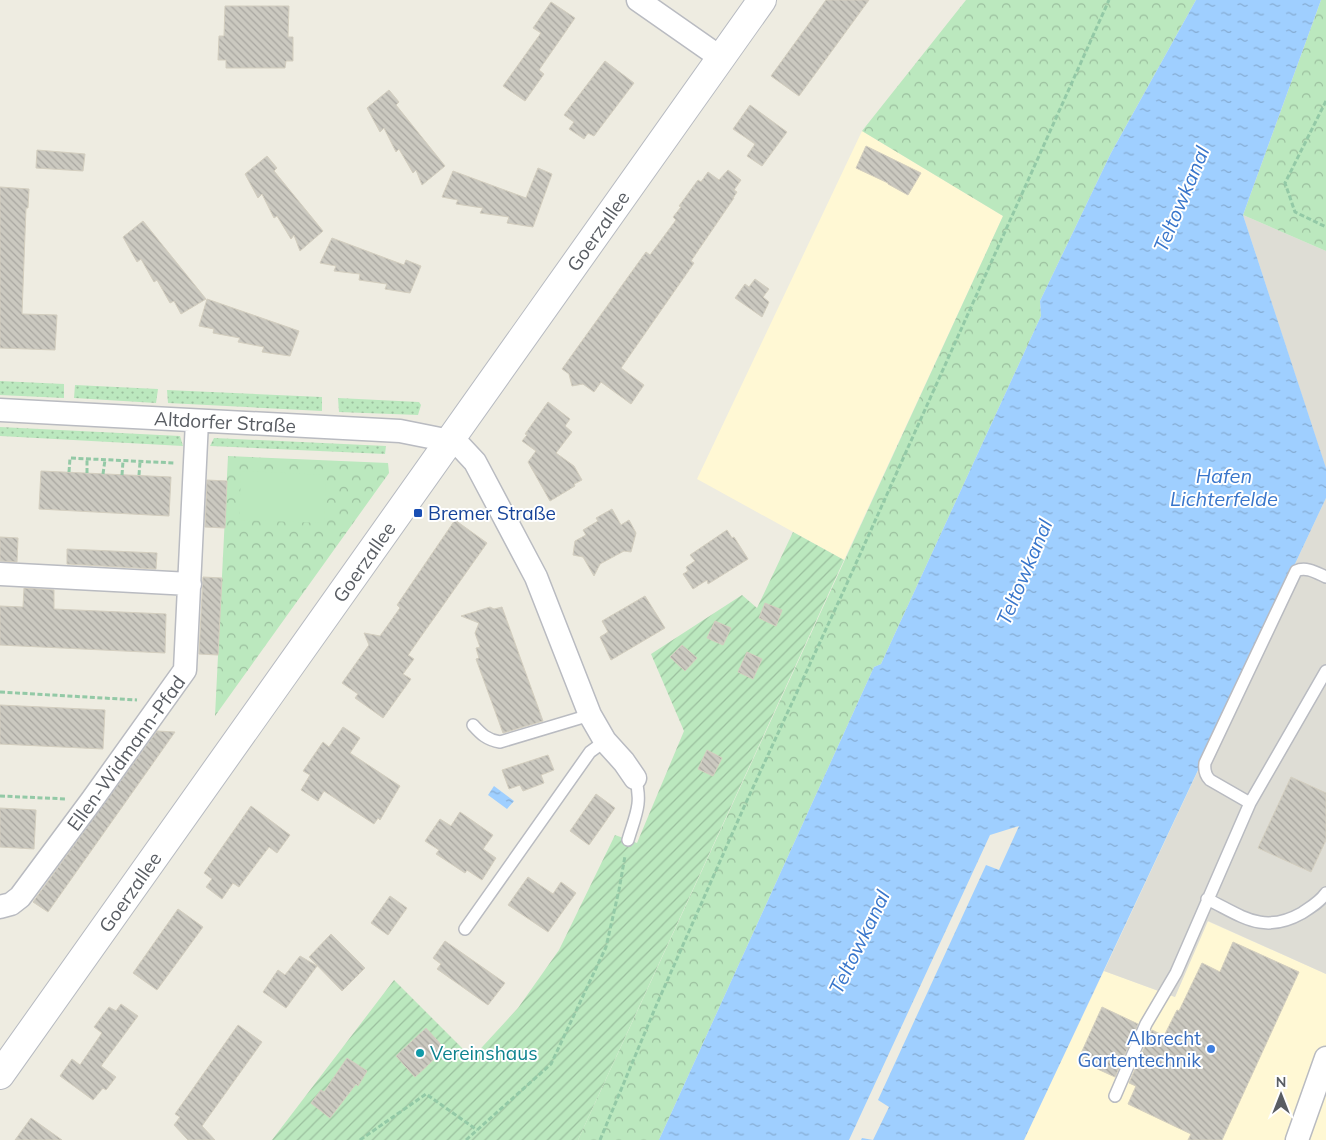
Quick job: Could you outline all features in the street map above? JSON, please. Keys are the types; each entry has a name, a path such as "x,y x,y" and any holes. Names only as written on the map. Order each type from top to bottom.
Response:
{"main road":[{"name":"Goerzallee","path":"0,1075 762,0"}],"street":[{"path":"638,0 721,58"},
{"name":"Altdorfer Straße","path":"0,410 400,431 450,441"},
{"name":"Ellen-Widmann-Pfad","path":"0,907 11,904 20,897 185,670 197,421"},
{"path":"450,441 460,447 475,462 536,577 590,715 605,741 624,762 635,778"},
{"path":"0,574 190,584"},
{"path":"1297,1140 1326,1058"}],"lane":[{"path":"1250,803 1210,780 1206,776 1204,769 1205,762 1296,571 1299,569 1308,570 1326,577"},
{"path":"1115,1096 1146,1024 1176,973 1250,803 1326,671"},
{"path":"473,725 483,736 500,742 590,715"},
{"path":"465,929 590,752 605,741"},
{"path":"628,840 638,809 640,792 635,778"},
{"path":"1207,899 1254,922 1272,924 1290,919 1314,906 1326,893"}],"path":[{"path":"600,1140 656,1006 732,834 1109,0"},
{"path":"1326,101 1285,183 1295,212 1326,228"},
{"path":"69,472 70,458 194,464"},
{"path":"87,459 87,473"},
{"path":"103,474 105,460"},
{"path":"122,475 123,461"},
{"path":"139,475 140,462"},
{"path":"0,692 163,701"},
{"path":"0,796 92,800"},
{"path":"466,1140 551,1064 606,947 628,840"},
{"path":"360,1140 426,1094 477,1130"}],"shaded area":[{"path":"862,131 1003,216 844,560 697,479"},
{"path":"1243,215 1326,251 1326,469"},
{"path":"1326,498 1326,974 1208,921 1175,997 1104,971"},
{"path":"1207,921 1326,974 1326,1140 1024,1140 1104,971 1175,997"}],"green space":[{"path":"966,0 1196,0 1111,153 1040,301 1041,316 881,664 874,667 659,1140 578,1140 1003,216 862,131"},
{"path":"1321,0 1326,0 1326,251 1243,215"},
{"path":"0,381 64,384 64,398 0,395"},
{"path":"75,385 158,389 156,403 74,398"},
{"path":"167,390 322,397 322,411 168,403"},
{"path":"338,398 419,402 421,405 418,415 339,412"},
{"path":"0,427 180,436 183,446 0,436"},
{"path":"214,438 386,446 385,454 210,446"},
{"path":"228,456 388,463 389,473 215,716"},
{"path":"241,471 326,475 324,523 239,520"},
{"path":"793,532 844,560 578,1140 272,1140 394,980 472,1058 518,1008 559,950 615,835 637,843 684,731 651,654 742,595 757,608"}],"water":[{"path":"1196,0 1321,0 1243,215 1326,468 1326,498 1024,1140 659,1140 874,667 881,664 1041,316 1040,301 1111,153"},
{"path":"494,786 514,801 507,809 488,795"}],"pier":[{"path":"1019,826 999,870 986,865 878,1100 889,1107 873,1140 862,1138 861,1140 849,1140 990,835"}],"building":[{"path":"826,0 869,0 799,96 771,76"},
{"path":"551,2 575,18 539,70 544,74 525,101 503,86 541,33 533,28"},
{"path":"225,6 289,6 288,37 293,37 293,61 286,61 285,68 226,68 226,60 218,60 219,36 224,36"},
{"path":"605,61 634,83 594,136 588,133 584,139 569,129 574,122 564,115"},
{"path":"389,90 399,102 396,105 445,166 422,185 416,170 413,173 399,149 396,152 384,128 380,132 367,108"},
{"path":"750,105 787,132 762,166 747,156 755,144 733,129"},
{"path":"866,146 921,173 908,195 856,168"},
{"path":"37,150 85,154 83,171 36,168"},
{"path":"267,156 277,168 274,171 323,231 300,251 294,235 291,239 277,216 274,218 262,194 258,198 245,174"},
{"path":"538,168 552,174 533,227 507,223 509,217 480,213 483,208 456,204 458,200 442,197 453,171 526,198"},
{"path":"728,170 741,180 734,190 737,192 734,198 691,261 694,263 621,368 644,385 631,404 601,382 594,392 583,384 572,386 569,374 562,369 646,252 650,255 676,220 673,217 681,207 679,206 698,180 701,182 708,172 719,180"},
{"path":"0,187 29,189 28,208 26,208 22,314 57,315 55,350 0,348"},
{"path":"143,221 206,299 181,314 174,301 170,303 157,280 154,282 141,259 137,262 123,237"},
{"path":"332,238 404,265 406,260 421,266 410,293 385,289 387,284 359,280 360,274 334,271 336,266 320,263"},
{"path":"755,279 769,289 763,297 769,302 762,317 735,298 745,284 749,287"},
{"path":"207,299 299,331 290,356 262,352 264,347 238,342 240,338 213,333 214,329 199,326"},
{"path":"548,402 570,419 565,426 572,432 556,453 574,466 582,480 550,501 528,462 536,451 522,441"},
{"path":"41,471 171,477 169,516 39,509"},
{"path":"207,480 227,481 225,528 205,527"},
{"path":"612,509 621,525 629,520 636,533 631,552 624,551 600,564 594,576 583,557 573,555 575,541 586,535 583,530 598,521 596,518"},
{"path":"455,520 487,543 408,655 414,659 403,674 411,679 383,718 355,698 358,694 342,683 369,645 364,633 380,636 400,608 397,605"},
{"path":"727,530 732,538 734,537 748,559 708,584 707,580 693,589 683,574 688,571 686,567 695,561 690,555"},
{"path":"0,537 18,538 17,562 0,561"},
{"path":"67,549 157,553 156,569 67,564"},
{"path":"203,577 222,578 218,655 199,654"},
{"path":"24,588 54,590 54,609 166,614 165,653 0,645 0,606 23,607"},
{"path":"645,596 665,628 611,660 600,637 608,632 602,621"},
{"path":"765,603 782,610 776,626 759,618"},
{"path":"490,607 494,609 502,607 543,721 503,733 476,659 479,658 476,648 480,647 475,633 479,623 461,616"},
{"path":"715,621 731,628 723,645 707,638"},
{"path":"682,645 697,658 685,671 670,657"},
{"path":"747,652 762,659 753,679 738,672"},
{"path":"0,705 105,710 103,749 0,744"},
{"path":"343,727 360,738 350,753 400,786 380,820 378,818 374,824 324,791 318,801 301,790 310,775 303,771 323,742 329,747"},
{"path":"157,731 175,732 48,912 33,902"},
{"path":"707,750 722,758 713,776 698,769"},
{"path":"548,755 554,770 541,775 544,783 523,791 520,785 509,789 502,770"},
{"path":"1291,777 1326,793 1326,840 1311,872 1258,848"},
{"path":"596,794 615,808 589,845 570,831"},
{"path":"251,806 290,835 277,853 269,847 239,887 233,883 222,899 206,887 212,879 204,873"},
{"path":"0,808 36,810 34,849 0,847"},
{"path":"460,812 493,835 483,849 496,858 482,880 467,870 465,873 436,854 439,850 425,841 440,819 451,826"},
{"path":"528,877 553,894 561,882 576,893 548,932 508,905"},
{"path":"390,896 407,908 388,935 371,923"},
{"path":"178,909 203,927 157,990 133,973"},
{"path":"331,934 365,968 342,991 309,957"},
{"path":"445,941 505,983 488,1005 437,969 441,964 433,958"},
{"name":"Albrecht Gartentechnik","path":"1233,942 1299,972 1222,1140 1188,1140 1191,1134 1128,1104 1136,1086 1129,1083 1152,1030 1164,1036 1177,1010 1179,1011 1202,963 1220,972"},
{"path":"300,956 317,966 286,1008 263,992 278,970 285,975"},
{"path":"121,1004 138,1016 101,1066 116,1077 106,1090 103,1088 93,1100 60,1076 72,1059 80,1065 102,1033 94,1027 109,1007 116,1011"},
{"path":"1102,1007 1138,1024 1115,1077 1078,1060"},
{"path":"238,1025 262,1042 202,1126 215,1140 188,1140 174,1125 180,1117 175,1114"},
{"name":"Vereinshaus","path":"426,1028 445,1049 415,1077 396,1056"},
{"path":"347,1058 367,1071 358,1086 356,1084 330,1118 311,1103 321,1090 324,1092"},
{"path":"31,1118 62,1140 15,1140"}],"place":[{"name":"Bremer Straße","path":"418,513"},
{"name":"Albrecht Gartentechnik","path":"1211,1049"},
{"name":"Vereinshaus","path":"420,1053"}],"water label":[{"name":"Teltowkanal","path":"1181,199"},
{"name":"Hafen Lichterfelde","path":"1224,486"},
{"name":"Teltowkanal","path":"1024,572"},
{"name":"Teltowkanal","path":"859,942"}]}
